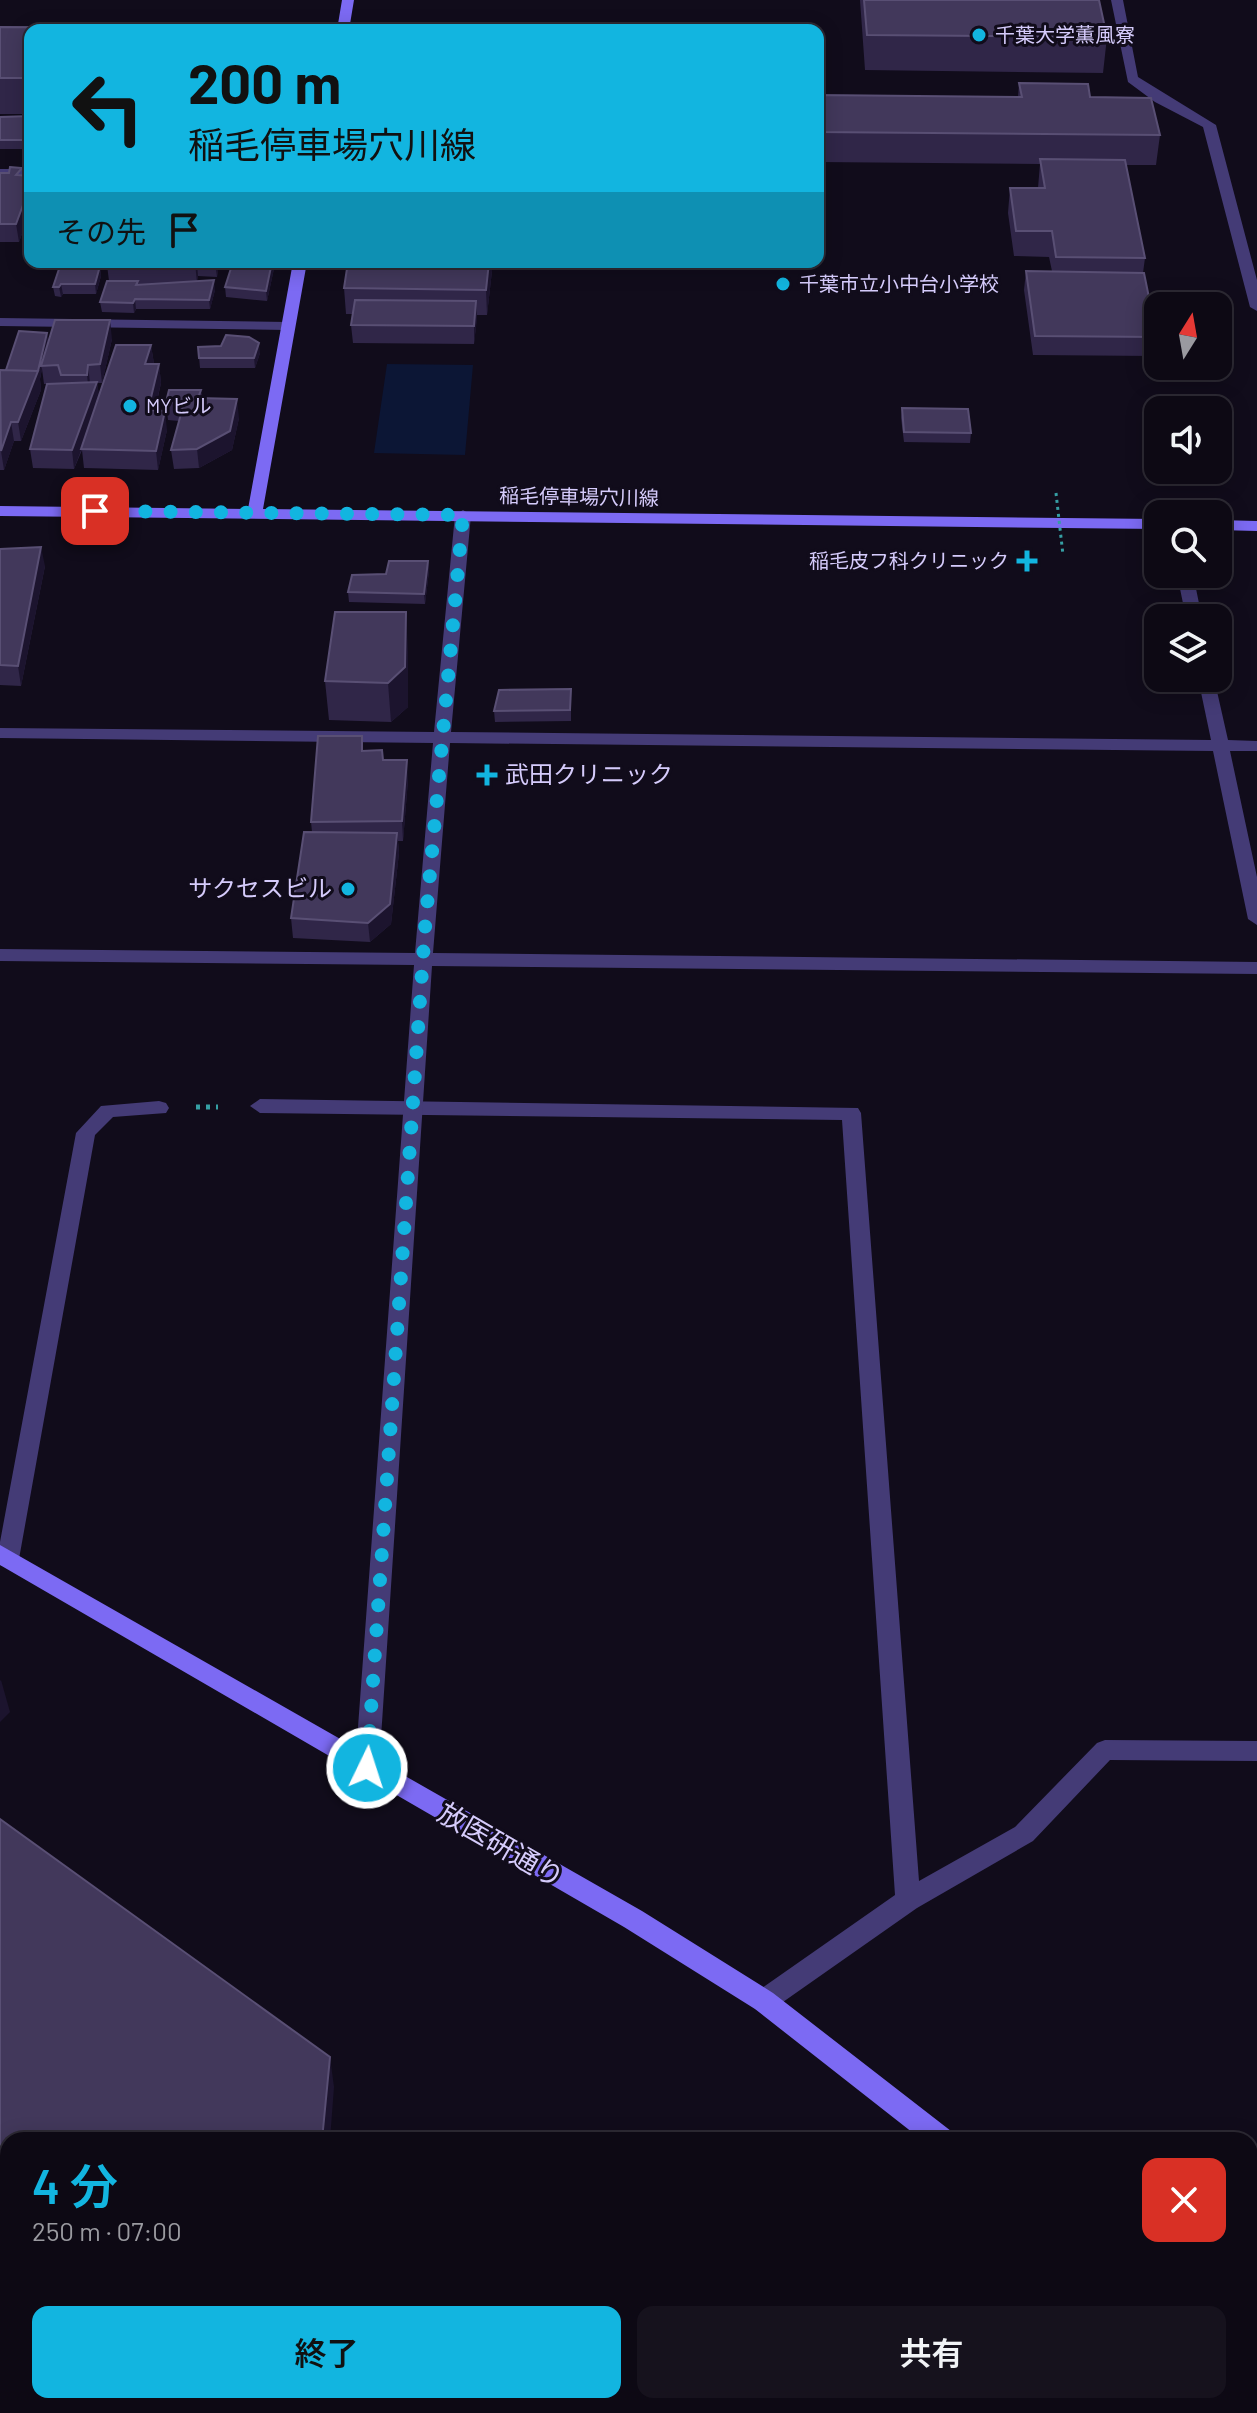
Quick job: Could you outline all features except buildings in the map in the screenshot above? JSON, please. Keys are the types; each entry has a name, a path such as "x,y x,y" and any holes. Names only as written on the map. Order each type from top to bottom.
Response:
{"street":[{"path":"344,24 348,0"},
{"path":"1117,0 1132,79 1160,99 1209,125 1257,307"},
{"path":"0,173 24,173"},
{"path":"255,512 299,268"},
{"path":"0,322 288,326"},
{"name":"稲毛停車場穴川線","path":"0,511 1144,524"},
{"path":"367,1768 440,737 463,515"},
{"path":"1232,525 1257,526"},
{"path":"1209,692 1257,919"},
{"path":"0,733 1257,746"},
{"path":"0,955 1257,968"},
{"path":"260,1106 851,1113 908,1900"},
{"path":"4,1556 86,1133 108,1111 159,1108"},
{"name":"放医研通り","path":"4,1556 633,1919 764,2001 932,2132"},
{"path":"764,2001 908,1900 1024,1834 1105,1750 1257,1751"}],"path":[{"path":"1056,493 1063,555"},
{"path":"159,1108 260,1106"}],"water":[{"path":"387,364 473,365 465,455 374,453"}],"place":[{"name":"千葉大学薫風寮","path":"979,35"},
{"name":"千葉市立小中台小学校","path":"783,284"},
{"name":"MYビル","path":"130,406"},
{"name":"稲毛皮フ科クリニック","path":"1027,561"},
{"name":"武田クリニック","path":"487,775"},
{"name":"サクセスビル","path":"348,889"}],"route":[{"path":"95,511 463,515 440,737 425,928 367,1768"}]}
